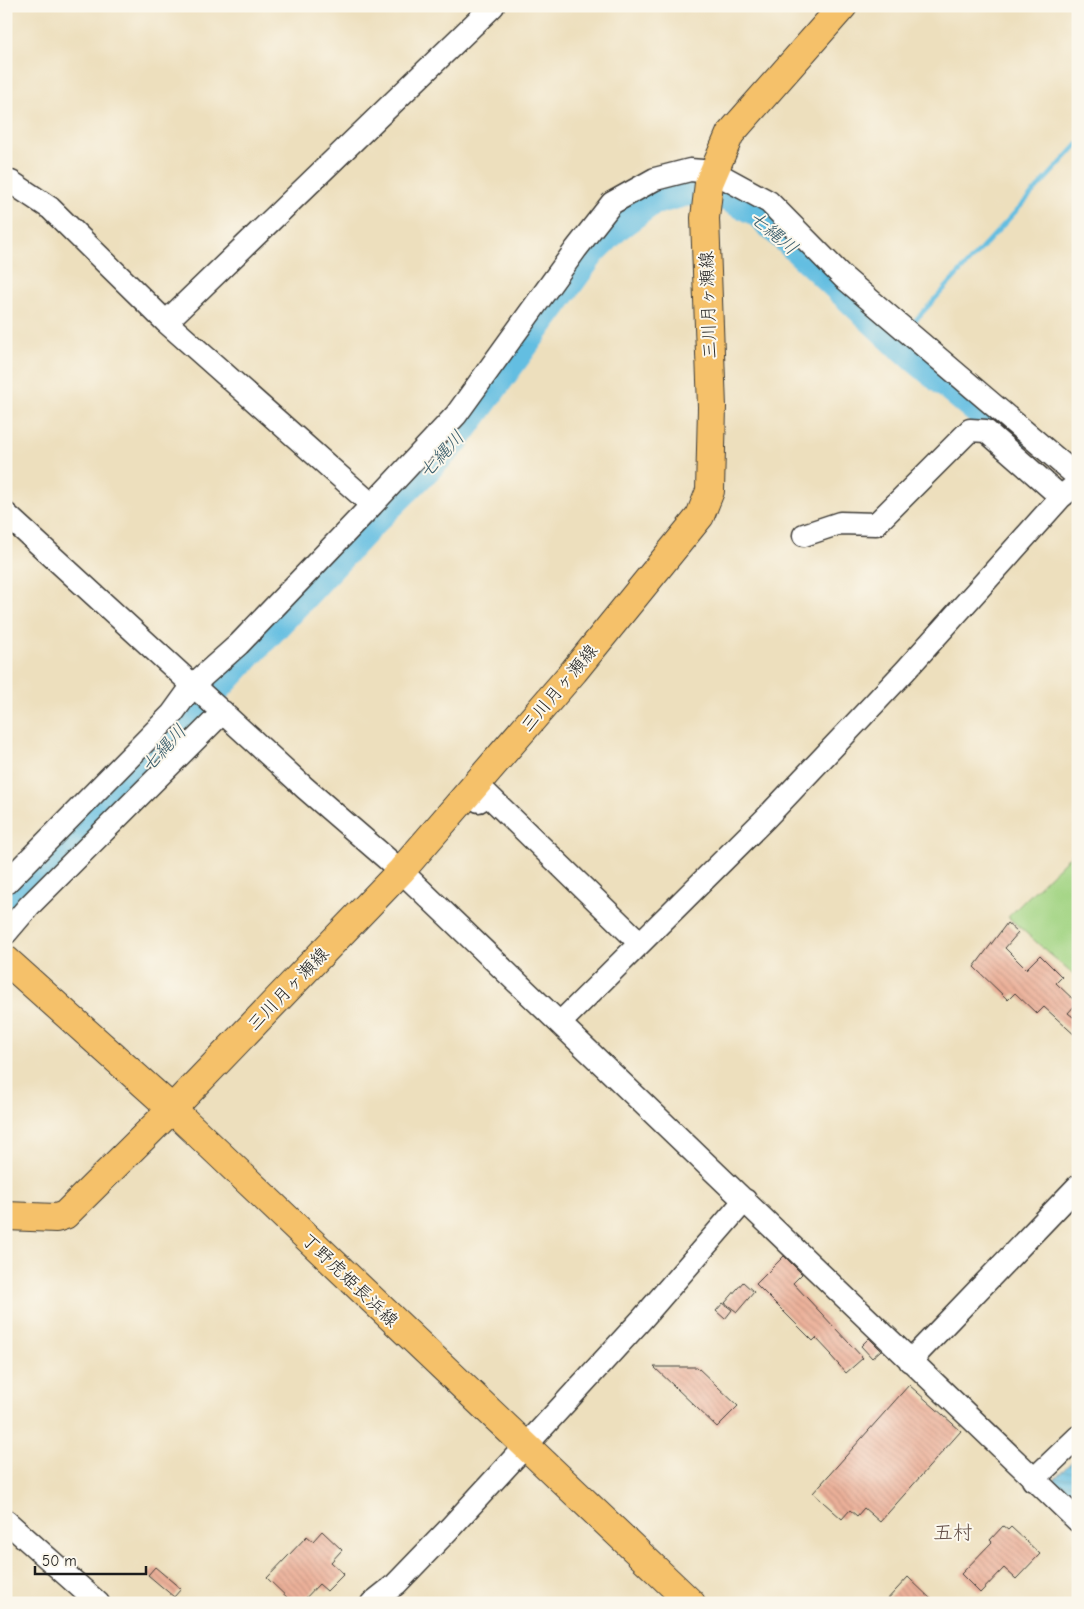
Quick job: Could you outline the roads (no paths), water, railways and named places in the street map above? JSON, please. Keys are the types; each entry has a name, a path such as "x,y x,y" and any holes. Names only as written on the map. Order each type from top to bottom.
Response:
{"main road":[{"name":"三川月ヶ瀬線","path":"6,1216 56,1218 65,1215 172,1109 401,871 574,671 700,516 710,491 712,407 710,186 730,134 843,6"},
{"name":"丁野虎姫長浜線","path":"6,960 172,1109 691,1603"}],"street":[{"path":"166,322 493,6"},
{"path":"6,884 172,714 193,684 239,644 456,415 576,249 612,203 655,179 690,170 710,186 770,202 843,277 1078,477"},
{"path":"8,182 50,208 166,322 372,504"},
{"path":"560,1023 765,818 905,671 1069,490 986,431 970,430 876,524 840,523 804,536"},
{"path":"6,514 401,871 1078,1521"},
{"path":"6,933 30,906 67,871 223,712"},
{"path":"469,792 479,802 486,794 640,943"},
{"path":"910,1361 1078,1186"},
{"path":"372,1603 415,1565 643,1318 745,1200"},
{"path":"1034,1480 1078,1437"},
{"path":"6,1521 98,1603"}],"water":[{"path":"1078,1455 1078,1494 1074,1498 1054,1480"}],"waterway":[{"name":"七縄川","path":"911,325 1078,144"},
{"name":"七縄川","path":"6,908 135,778 371,526 454,444 593,253 618,228 652,203 688,193 723,197 756,213 895,343 1014,443"},
{"name":"七縄川","path":"895,343 902,334"}],"district":[{"name":"五村","path":"953,1532"}]}
